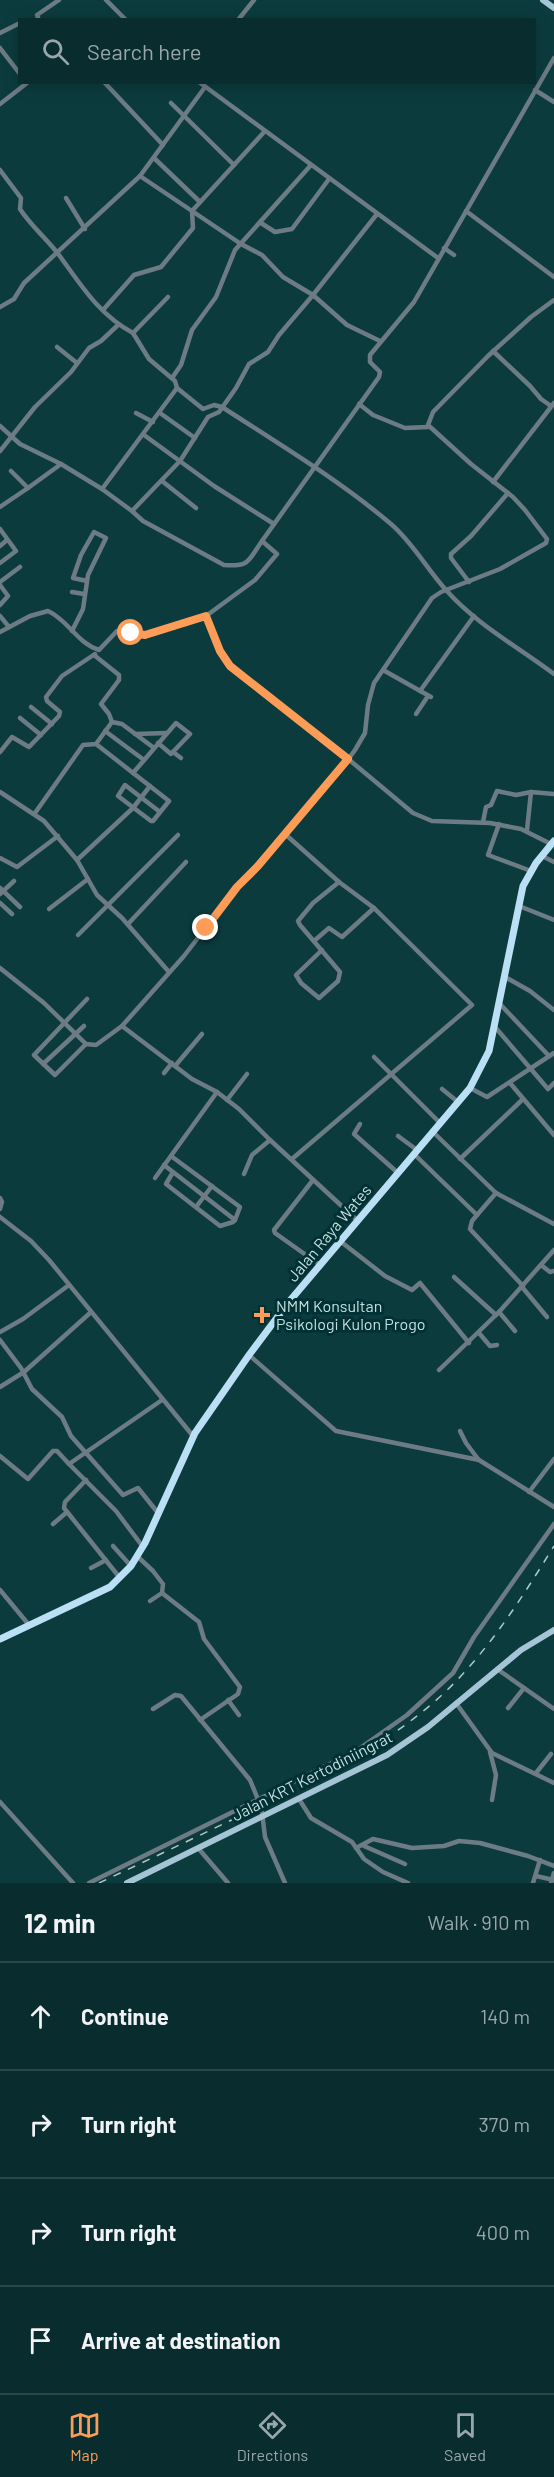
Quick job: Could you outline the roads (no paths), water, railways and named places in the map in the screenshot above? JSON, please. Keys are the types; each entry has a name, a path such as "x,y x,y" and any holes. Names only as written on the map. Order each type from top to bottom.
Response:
{"highway":[{"name":"Jalan Raya Wates","path":"0,1639 99,1592 120,1578 131,1566 143,1547 194,1436 249,1355 320,1265 470,1088 489,1051 523,886 531,870 552,842"}],"main road":[{"path":"543,0 554,8"},
{"name":"Jalan KRT Kertodiniingrat","path":"127,1883 406,1743 521,1650 554,1630"}],"street":[{"path":"38,17 59,0"},
{"path":"106,0 124,18"},
{"path":"240,18 254,0"},
{"path":"0,33 18,24"},
{"path":"0,48 18,71"},
{"path":"0,426 24,447 61,464 102,489 143,521 224,565 239,566 246,563 380,375 369,358 380,341 414,302 554,58"},
{"path":"548,68 554,72"},
{"path":"0,104 26,84"},
{"path":"106,84 163,145"},
{"path":"201,84 438,258"},
{"path":"0,307 11,302 24,284 140,176 205,87"},
{"path":"535,90 554,102"},
{"path":"171,103 234,165"},
{"path":"103,310 134,275 152,271 165,263 193,228 192,211 265,131"},
{"path":"154,158 200,202"},
{"path":"172,378 181,365 188,338 209,308 230,259 311,165"},
{"path":"0,170 21,198 20,209 28,222 58,254 86,294 118,325 133,333 149,359 172,378 177,388 203,409 214,405 222,407 314,467 393,526 416,550 446,591 474,616 554,674"},
{"path":"140,176 241,244 262,255 281,276 313,296 347,325 380,341"},
{"path":"261,223 275,232 292,229 329,179"},
{"path":"66,198 85,229"},
{"path":"466,211 554,277"},
{"path":"132,512 180,461 208,417 219,412 249,364 268,352 279,335 313,296 377,214"},
{"path":"444,248 454,255"},
{"path":"133,333 168,297"},
{"path":"428,427 433,412 493,351 531,317 554,301"},
{"path":"0,452 35,407 71,372 89,348 101,342 118,325"},
{"path":"57,347 77,363"},
{"path":"493,351 530,386 540,399 553,404 494,482"},
{"path":"102,489 177,388"},
{"path":"0,968 64,1022 86,1044 96,1045 122,1026 237,887 348,759 363,737 374,683 429,602 446,591 521,558 546,543 547,539 537,525 508,493 428,427 405,428 373,415 359,404"},
{"path":"135,413 153,422"},
{"path":"160,413 195,438"},
{"path":"144,435 214,486 274,524"},
{"path":"0,507 61,464"},
{"path":"11,471 28,488"},
{"path":"162,481 196,508"},
{"path":"469,582 451,558 451,554 471,536 508,493"},
{"path":"0,530 15,551 0,563"},
{"path":"72,631 79,620 87,581 106,538 94,532 85,547 73,578 87,581"},
{"path":"0,546 8,540"},
{"path":"0,752 11,738 28,747 52,724 61,713 47,701 46,696 62,676 94,655 117,631 145,635 206,616 255,580 275,558 276,552 262,541"},
{"path":"0,605 8,596 0,583 20,567"},
{"path":"72,592 84,594"},
{"path":"0,632 30,616 48,611 59,618 84,642 99,650"},
{"path":"0,616 9,627"},
{"path":"206,616 220,651 230,666 419,818 432,821 499,824 527,830 552,842"},
{"path":"420,691 474,616"},
{"path":"94,655 120,675 119,680 101,704 112,722"},
{"path":"383,670 430,696 416,714"},
{"path":"31,707 52,724"},
{"path":"20,718 41,735"},
{"path":"96,744 112,722"},
{"path":"112,722 122,724 156,746 182,758"},
{"path":"133,773 177,723 190,734 173,752"},
{"path":"105,731 144,760"},
{"path":"135,734 167,733"},
{"path":"35,813 83,745 96,744 168,801 160,812 152,821 117,795 124,785 160,812"},
{"path":"77,860 133,808 150,786"},
{"path":"483,822 486,807 491,805 497,791 516,795 531,792 554,794"},
{"path":"0,792 35,813 58,836 77,860 97,895 128,924 169,972"},
{"path":"527,830 531,792"},
{"path":"499,824 488,855 531,870"},
{"path":"285,834 339,882 374,908 472,1005 392,1076 292,1159"},
{"path":"78,935 178,835"},
{"path":"0,858 17,867 58,836"},
{"path":"542,856 554,862"},
{"path":"128,924 186,862"},
{"path":"49,909 88,879"},
{"path":"14,881 1,891 20,907"},
{"path":"322,950 296,975 301,983 319,998 338,981 340,975 322,950 300,925 299,919 339,882"},
{"path":"0,903 12,914"},
{"path":"519,906 554,920"},
{"path":"314,941 329,928 342,937 374,908"},
{"path":"505,978 530,992 554,1010"},
{"path":"86,1044 55,1075 34,1054 87,999"},
{"path":"470,1088 487,1097 552,1055 500,1004"},
{"path":"43,1064 84,1026"},
{"path":"122,1026 192,1079 227,1100 358,1221"},
{"path":"495,1027 548,1089 554,1083"},
{"path":"164,1073 202,1035"},
{"path":"374,1057 440,1124"},
{"path":"227,1100 247,1074"},
{"path":"510,1083 522,1100 554,1135"},
{"path":"442,1089 458,1102"},
{"path":"155,1178 217,1092"},
{"path":"460,1159 522,1100"},
{"path":"360,1124 354,1130 354,1134 398,1173"},
{"path":"433,1132 496,1193 554,1224"},
{"path":"398,1136 477,1215"},
{"path":"244,1174 252,1155 270,1140"},
{"path":"171,1156 241,1208 235,1220 229,1225 220,1226 166,1184 173,1172"},
{"path":"164,1165 235,1220"},
{"path":"313,1180 274,1230 320,1265"},
{"path":"196,1207 212,1186"},
{"path":"496,1193 471,1223 470,1229 523,1286 547,1317"},
{"path":"0,1198 2,1202 0,1209"},
{"path":"0,1217 31,1241 194,1436"},
{"path":"340,1241 385,1276 412,1290 420,1283 469,1343"},
{"path":"439,1370 479,1333 554,1250"},
{"path":"548,1257 552,1262"},
{"path":"541,1265 550,1272 554,1271"},
{"path":"454,1277 515,1331"},
{"path":"0,1332 24,1320 69,1285"},
{"path":"0,1387 24,1372 90,1313"},
{"path":"479,1333 490,1346 496,1345"},
{"path":"0,1340 24,1372 32,1389 62,1418 71,1436 123,1495 138,1488 158,1512"},
{"path":"249,1355 336,1431 479,1460 554,1507"},
{"path":"69,1464 162,1400"},
{"path":"460,1431 479,1460"},
{"path":"0,1456 27,1479 54,1451 57,1451 116,1511 143,1547"},
{"path":"529,1491 554,1458"},
{"path":"86,1480 65,1502 67,1512 120,1578"},
{"path":"53,1524 67,1512"},
{"path":"89,1883 356,1751 407,1715 445,1682 460,1663 474,1636 554,1524"},
{"path":"113,1546 131,1566"},
{"path":"137,1556 161,1580 162,1593 199,1622 204,1639 240,1687 238,1694 200,1720"},
{"path":"91,1568 106,1560"},
{"path":"0,1590 29,1625"},
{"path":"150,1601 162,1593"},
{"path":"497,1669 554,1709"},
{"path":"508,1708 524,1688"},
{"path":"153,1709 177,1695 181,1696 250,1780 258,1801"},
{"path":"228,1700 239,1715"},
{"path":"456,1703 490,1752 496,1775 492,1800"},
{"path":"490,1752 554,1783"},
{"path":"536,1773 551,1754"},
{"path":"299,1798 311,1818 350,1840 361,1857 391,1876 408,1883"},
{"path":"0,1803 73,1883"},
{"path":"262,1814 270,1853 285,1883"},
{"path":"357,1848 375,1839 412,1848 444,1846 462,1841 502,1848 554,1866"},
{"path":"364,1846 405,1864"},
{"path":"198,1848 228,1883"},
{"path":"533,1883 540,1860"},
{"path":"536,1876 552,1881 554,1873"}],"railway":[{"path":"99,1883 302,1786 351,1760 421,1713 459,1678 489,1643 554,1546"}],"place":[{"name":"NMM Konsultan Psikologi Kulon Progo","path":"262,1315"}]}
